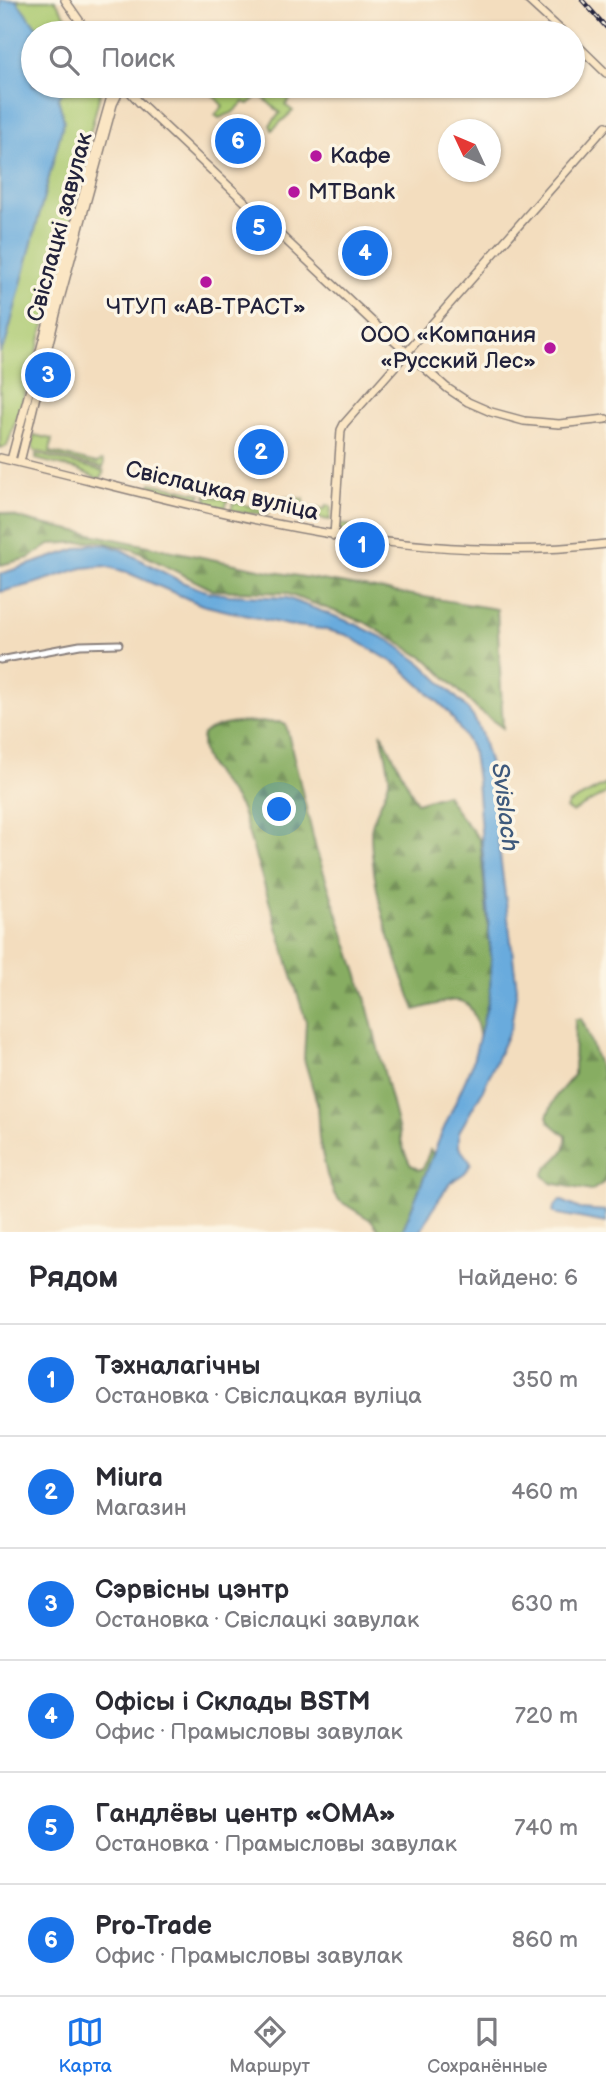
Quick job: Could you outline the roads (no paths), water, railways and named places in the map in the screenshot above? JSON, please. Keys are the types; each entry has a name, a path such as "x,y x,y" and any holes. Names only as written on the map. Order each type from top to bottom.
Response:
{"street":[{"path":"65,0 80,21"},
{"path":"528,0 551,21"},
{"path":"585,53 606,73"},
{"name":"Свіслацкі завулак","path":"11,460 111,98"},
{"path":"114,100 120,98"},
{"path":"136,98 407,354 447,388 468,402 491,412 541,423 606,419"},
{"name":"Свіслацкі завулак","path":"20,463 57,310 114,100"},
{"path":"334,536 341,430 348,419 606,126"},
{"name":"Свіслацкая вуліца","path":"0,458 272,524 373,542 462,550 521,550 606,544"},
{"path":"0,660 80,645 119,644"}],"water":[{"path":"0,0 16,0 32,21 21,21 21,98 58,98 64,120 6,342 0,353"},
{"path":"92,544 108,545 122,550 182,582 208,592 287,598 355,624 390,641 422,664 474,718 493,776 497,832 517,988 511,1027 482,1092 459,1132 459,1147 471,1163 444,1192 421,1232 402,1232 472,1065 490,994 491,957 477,781 473,753 468,742 448,711 399,666 347,635 287,625 202,605 126,572 105,566 82,568 0,592 0,574"},
{"path":"560,1200 580,1209 606,1211 606,1223 553,1213"}],"railway":[{"path":"582,0 606,27"}],"place":[{"name":"Pro-Trade","path":"238,141"},
{"name":"Кафе","path":"316,156"},
{"name":"MTBank","path":"294,192"},
{"name":"Гандлёвы центр «ОМА»","path":"259,228"},
{"name":"Офісы і Склады BSTM","path":"365,253"},
{"name":"ЧТУП «АВ-ТРАСТ»","path":"206,282"},
{"name":"ООО «Компания «Русский Лес»","path":"550,348"},
{"name":"Сэрвісны цэнтр","path":"48,375"},
{"name":"Miura","path":"261,452"},
{"name":"Тэхналагічны","path":"362,545"}],"water label":[{"name":"Svislach","path":"505,807"}]}
